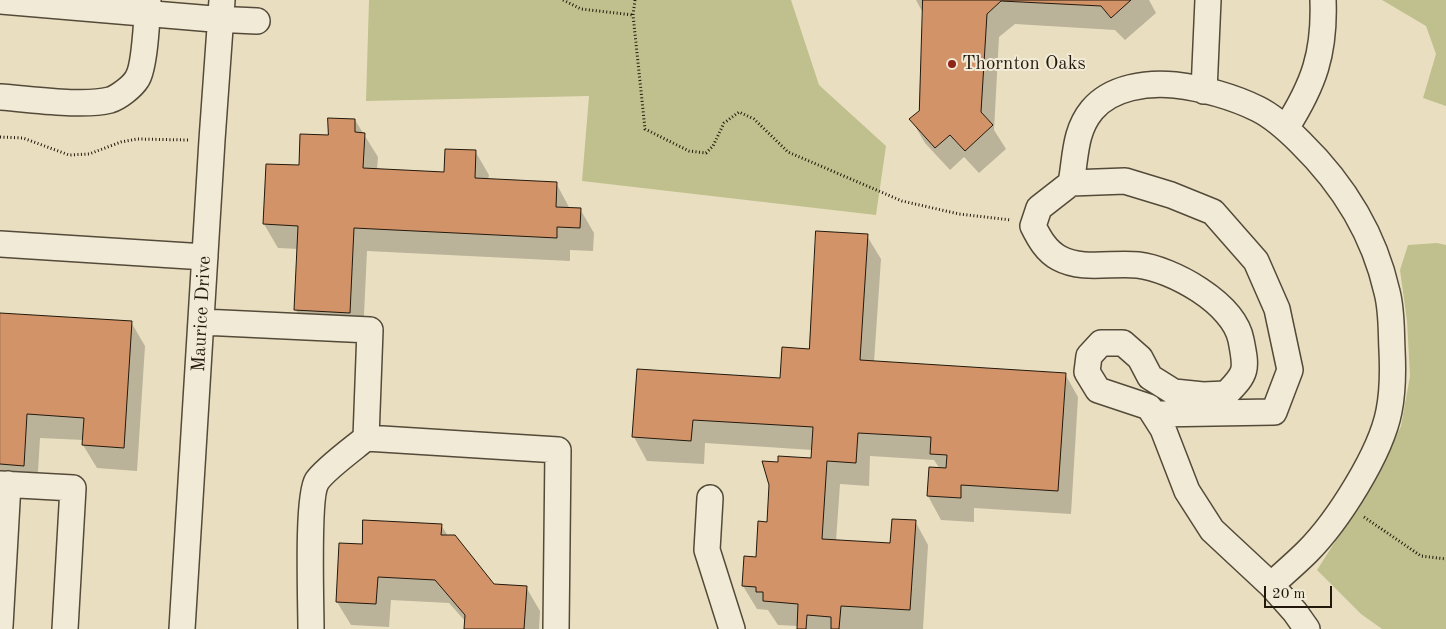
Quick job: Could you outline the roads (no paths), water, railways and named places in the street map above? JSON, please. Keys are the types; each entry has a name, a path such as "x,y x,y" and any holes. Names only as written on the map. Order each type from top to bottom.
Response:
{"street":[{"path":"1204,91 1208,0"},
{"path":"1286,128 1305,98 1318,60 1324,20 1323,0"},
{"path":"0,1 222,10 257,20"},
{"path":"0,97 88,102 112,100 138,79 142,63 148,6"},
{"name":"Maurice Drive","path":"182,629 212,140 222,10"},
{"path":"1071,183 1076,142 1082,124 1093,108 1110,96 1132,88 1156,83 1204,91 1258,110 1286,128 1334,178 1358,214 1376,252 1391,312 1393,371 1389,411 1368,465 1344,504 1308,551 1271,585"},
{"path":"1154,414 1274,412 1290,370 1277,309 1256,262 1213,212 1171,195 1125,181 1071,183 1039,208 1033,226 1042,243 1060,258 1084,264 1138,265 1165,271 1211,298 1228,316 1240,336 1244,358 1242,377 1226,394 1203,395 1174,392 1150,377 1140,358 1123,343 1102,343 1089,356 1088,372 1098,390 1149,407 1163,429 1187,491 1212,530 1271,585 1307,629"},
{"path":"0,244 205,257"},
{"path":"202,322 370,330 366,438"},
{"path":"311,629 313,500 317,481 366,438 558,450 556,629"},
{"path":"0,626 4,484 73,488 65,629"},
{"path":"710,498 707,550 732,629"}],"place":[{"name":"Thornton Oaks","path":"952,64"}]}
